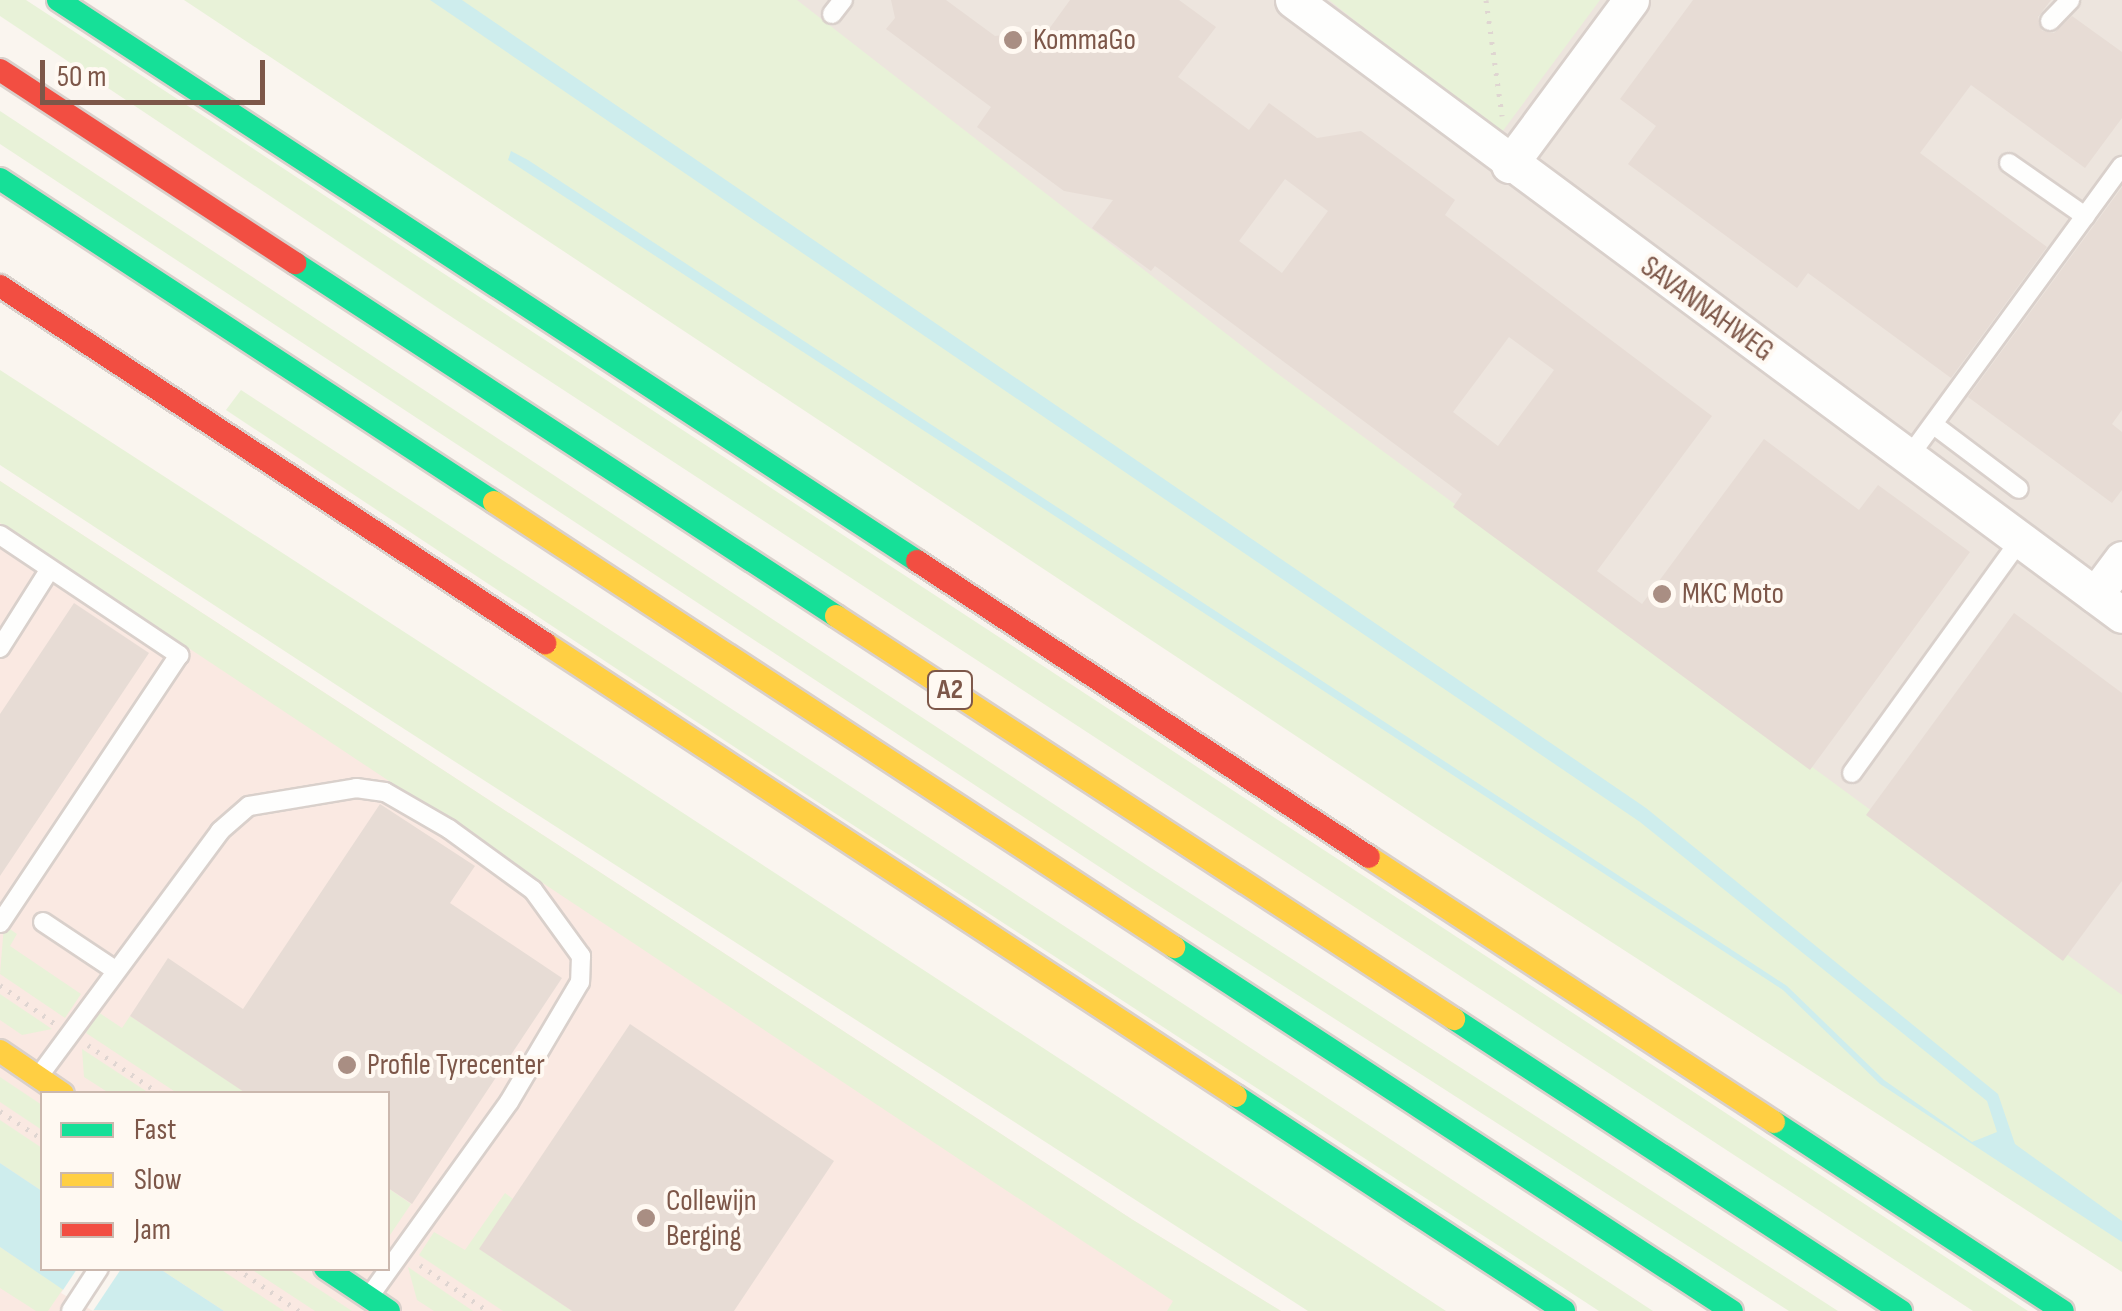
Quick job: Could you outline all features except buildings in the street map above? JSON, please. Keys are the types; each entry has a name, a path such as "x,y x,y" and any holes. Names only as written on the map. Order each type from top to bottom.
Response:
{"main road":[{"path":"58,0 2064,1311"},
{"path":"97,0 200,92"},
{"name":"A2","path":"0,70 1901,1311"},
{"path":"0,179 1732,1311"},
{"path":"0,288 1564,1311"},
{"path":"0,1051 59,1091"},
{"path":"330,1271 389,1311"}],"street":[{"name":"SAVANNAHWEG","path":"1293,0 1509,165 2109,605"},
{"path":"1509,165 1631,0"},
{"path":"2109,605 2122,559"}],"lane":[{"path":"2050,21 2070,0"},
{"path":"2009,163 2085,216"},
{"path":"1908,458 2119,174"},
{"path":"1934,425 2019,488"},
{"path":"0,536 179,654 0,923"},
{"path":"1852,773 2020,540"},
{"path":"0,648 50,569"},
{"path":"38,1077 220,831 250,806 311,792 385,792 533,890 581,956 578,995 390,1266"},
{"path":"43,922 115,970"},
{"path":"71,1311 97,1271"},
{"path":"368,1297 386,1271"}],"path":[{"path":"1486,0 1509,165"},
{"path":"0,1110 40,1138"},
{"path":"400,1252 488,1311"},
{"path":"240,1271 299,1311"}],"shaded area":[{"path":"476,0 2122,0 2122,1106"},
{"path":"0,481 1133,1220 1281,1311 0,1311"}],"green space":[{"path":"0,0 26,0 2028,1311 1973,1311 441,310 0,16"},
{"path":"184,0 797,0 1278,374 2122,995 2122,1272 1432,826"},
{"path":"1329,0 1600,0 1499,136"},
{"path":"0,111 1151,868 1838,1311 1789,1311 1136,891 0,144"},
{"path":"0,370 1446,1311 1308,1311 367,705 0,465"},
{"path":"241,390 1653,1311 1599,1311 810,797 226,410"},
{"path":"0,481 1133,1220 1281,1311 1167,1311 1173,1301 0,523"},
{"path":"4,925 17,934 10,946 81,994 65,1018 0,974"},
{"path":"0,994 52,1029 22,1035 0,1020"},
{"path":"98,1012 122,1028 130,1016 244,1091 174,1091 86,1033"},
{"path":"82,1049 146,1091 106,1091 84,1077"},
{"path":"0,1077 40,1104 40,1129 0,1102"},
{"path":"0,1120 40,1147 40,1190 0,1163"},
{"path":"390,1189 411,1204 390,1235"},
{"path":"505,1193 513,1199 480,1249 572,1311 503,1311 419,1255 434,1232 465,1250"},
{"path":"0,1247 63,1289 48,1311 36,1311 0,1288"},
{"path":"408,1267 473,1311 434,1311 417,1300"},
{"path":"163,1271 223,1271 284,1311 224,1311"},
{"path":"254,1271 291,1271 352,1311 315,1311"}],"water":[{"path":"430,0 462,0 1646,808 1998,1094 2015,1144 2122,1221 2122,1242 1880,1084 1783,990 508,160 511,151 528,160 1787,986 1884,1080 1972,1142 1997,1132 1987,1101 1640,822"},
{"path":"0,1163 40,1190 40,1271 163,1271 224,1311 93,1310 0,1247"}],"pier":[{"path":"76,1271 120,1271 93,1311 61,1293"}],"traffic: fast":[{"path":"58,0 917,561"},
{"path":"0,179 494,502"},
{"path":"295,263 836,616"},
{"path":"1174,947 1732,1311"},
{"path":"1454,1019 1901,1311"},
{"path":"1236,1096 1564,1311"},
{"path":"1774,1122 2063,1311"},
{"path":"329,1271 389,1311"}],"traffic: slow":[{"path":"494,502 1174,947"},
{"path":"836,616 1454,1019"},
{"path":"545,643 1236,1096"},
{"path":"1369,857 1774,1122"},
{"path":"0,1051 59,1091"}],"traffic: jam":[{"path":"0,70 295,263"},
{"path":"0,286 545,643"},
{"path":"917,561 1369,857"}],"place":[{"name":"KommaGo","path":"1013,40"},
{"name":"MKC Moto","path":"1662,594"},
{"name":"Profile Tyrecenter","path":"347,1065"},
{"name":"Collewijn Berging","path":"646,1218"}]}
